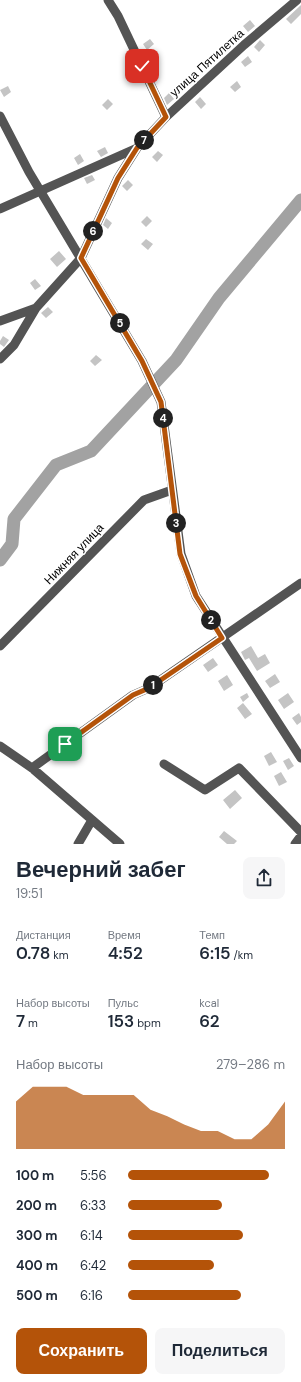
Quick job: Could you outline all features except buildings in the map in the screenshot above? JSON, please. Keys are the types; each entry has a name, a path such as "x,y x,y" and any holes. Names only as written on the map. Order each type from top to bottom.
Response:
{"street":[{"path":"108,0 118,16 166,117"},
{"name":"улица Пятилетка","path":"0,359 14,345 36,308 81,258 118,178 137,148 166,117 244,45 297,0"},
{"path":"0,116 40,191 142,361 161,402 180,554 196,596 301,758"},
{"name":"улица Пятилетка","path":"0,209 137,148"},
{"path":"0,321 36,308"},
{"name":"Нижняя улица","path":"0,646 144,500 172,490"},
{"path":"32,768 133,695 149,688 301,583"},
{"path":"0,746 32,768 120,844"},
{"path":"164,764 205,790 239,768 301,832"},
{"path":"78,844 92,820"},
{"path":"295,844 301,836"}],"waterway":[{"path":"0,560 12,544 14,519 56,465 91,451 176,360 219,298 301,200"}],"route":[{"path":"65,744 133,695 149,688 222,638 196,596 180,554 161,402 142,361 81,258 118,178 137,148 166,117 142,66"}]}
